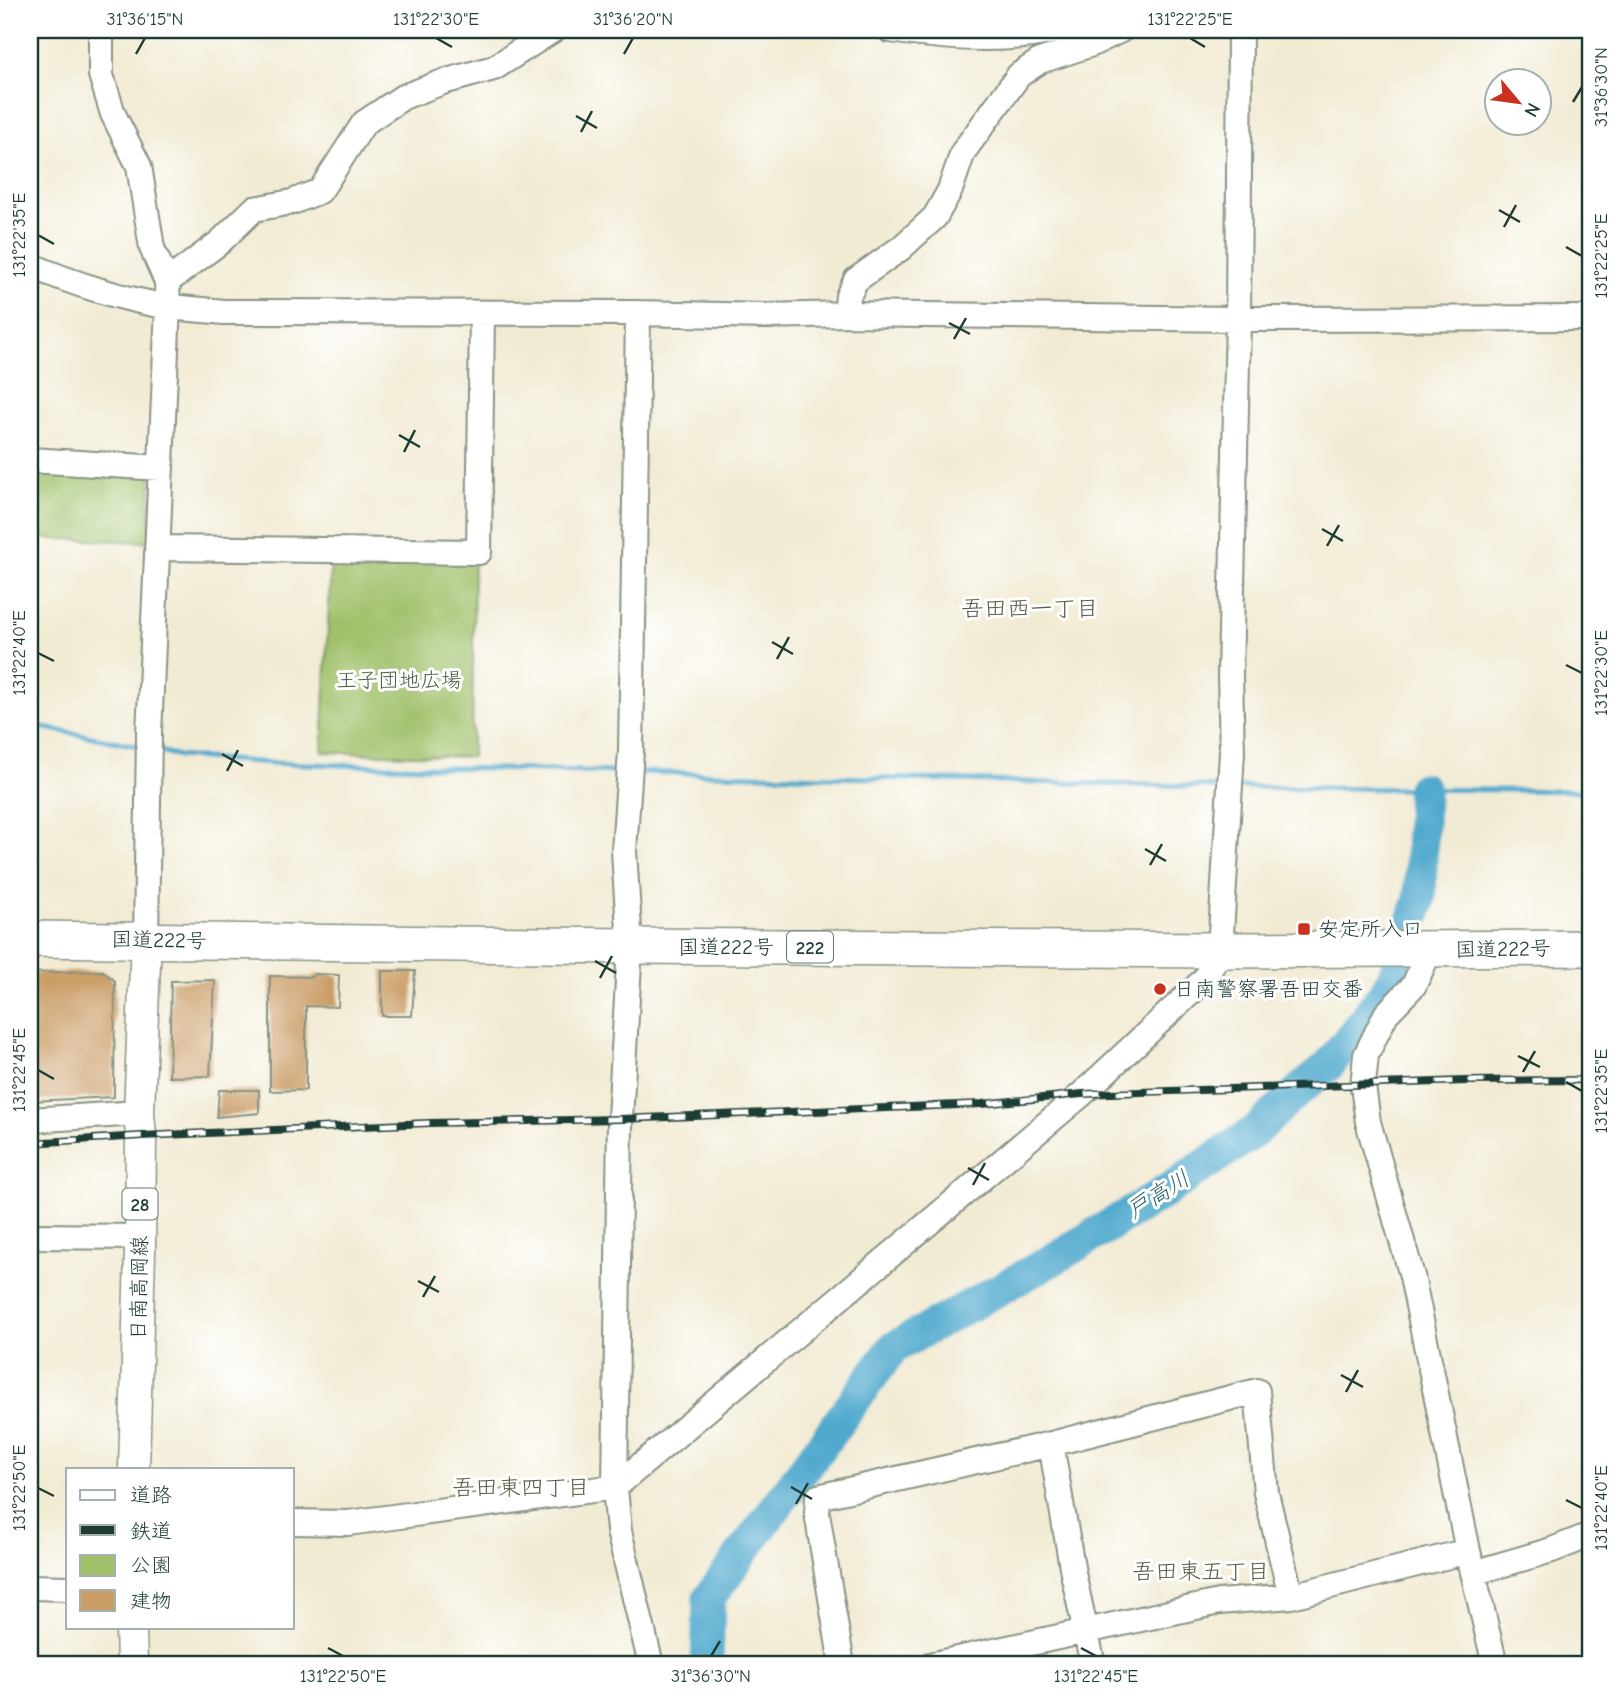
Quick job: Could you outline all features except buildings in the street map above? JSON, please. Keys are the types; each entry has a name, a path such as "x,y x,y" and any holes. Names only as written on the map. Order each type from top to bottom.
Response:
{"highway":[{"name":"国道222号","path":"30,939 1220,950 1590,948"}],"main road":[{"name":"日南高岡線","path":"135,1468 140,1237 139,1113 146,939"},
{"path":"131,1628 132,1665"}],"street":[{"path":"101,30 101,75 113,114 139,166 152,248 167,282 149,734 146,939"},
{"path":"167,282 220,242 254,209 292,202 320,191 364,124 403,97 443,82 494,68 553,30"},
{"path":"890,30 987,39 1034,36 1059,30"},
{"path":"846,314 848,296 856,280 901,248 935,217 950,190 962,152 1019,75 1040,61 1092,44 1121,30"},
{"path":"294,1522 348,1523 615,1487 1082,1094 1205,979 1220,950 1232,752 1230,676 1238,319 1240,30"},
{"path":"30,265 85,285 168,306 224,312 766,316 846,314 1238,319 1590,318"},
{"path":"158,548 479,552 482,313"},
{"path":"638,313 631,751 624,851 630,946 621,1108 615,1487 620,1531 651,1665"},
{"path":"30,460 161,468"},
{"path":"1430,950 1414,985 1387,1014 1366,1055 1363,1086 1368,1122 1412,1276 1495,1665"},
{"path":"30,1120 139,1113"},
{"path":"30,1236 140,1237"},
{"path":"842,1665 817,1513 818,1497 1051,1444 1257,1391 1266,1493 1291,1596"},
{"path":"1051,1444 1073,1573 1093,1665"},
{"path":"930,1665 1219,1602 1291,1596 1471,1562 1552,1550 1590,1535"},
{"path":"30,1587 66,1588"}],"green space":[{"path":"30,466 151,472 150,542 30,538"},
{"name":"王子団地広場","path":"331,561 474,563 472,757 322,752"}],"waterway":[{"path":"30,725 143,747"},
{"path":"156,750 179,756 270,763 621,772"},
{"path":"635,772 1223,787"},
{"path":"1236,787 1590,791"},
{"name":"戸高川","path":"707,1665 709,1598 893,1348 1047,1263 1160,1195 1257,1130 1329,1065 1383,995 1393,978 1408,937 1420,898 1423,789"}],"railway":[{"path":"30,1143 429,1123 620,1119 982,1104 1082,1094 1465,1081 1590,1080"}],"place":[{"name":"安定所入口","path":"1304,929"},
{"name":"日南警察署吾田交番","path":"1160,989"}],"district":[{"name":"吾田西一丁目","path":"1030,608"},
{"name":"吾田東四丁目","path":"521,1487"},
{"name":"吾田東五丁目","path":"1201,1571"}]}
